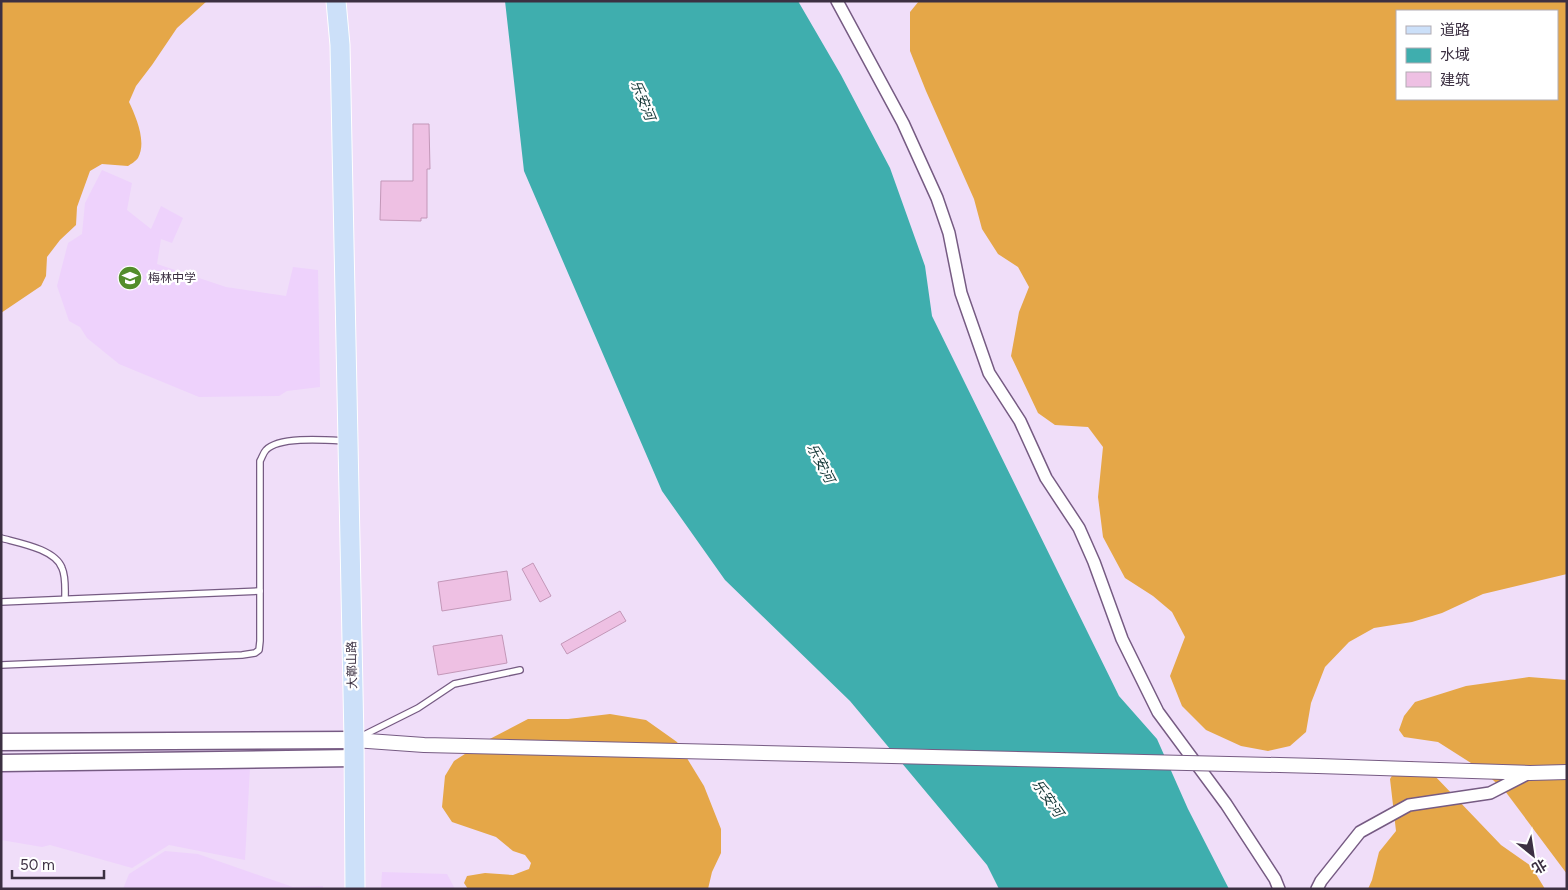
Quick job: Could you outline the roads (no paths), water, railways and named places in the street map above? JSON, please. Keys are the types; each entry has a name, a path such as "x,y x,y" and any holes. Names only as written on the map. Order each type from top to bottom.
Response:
{"main road":[{"name":"大鄣山路","path":"336,1 340,45 355,889"},
{"path":"1,742 354,749"},
{"path":"1,763 354,749"}],"street":[{"path":"837,1 903,123 937,198 948,233 961,293 989,373 1020,421 1046,478 1079,528 1094,562 1122,639 1158,712 1226,804 1275,879 1279,889"},
{"path":"354,749 424,745 1318,766 1530,773 1567,772"},
{"path":"1317,889 1321,881 1360,832 1409,805 1490,793 1530,773"}],"lane":[{"path":"1,664 255,653 259,650 260,641 260,461 266,450 276,444 307,439 348,441"},
{"path":"1,538 41,550 58,559 63,570 65,599"},
{"path":"1,602 260,591"},
{"path":"354,749 454,684 520,670"}],"water":[{"name":"乐安河","path":"505,1 798,1 841,75 890,168 925,266 932,316 1119,696 1157,739 1188,809 1229,889 999,889 987,865 850,701 725,580 662,491 524,171"}],"place":[{"name":"梅林中学","path":"130,278"}]}
